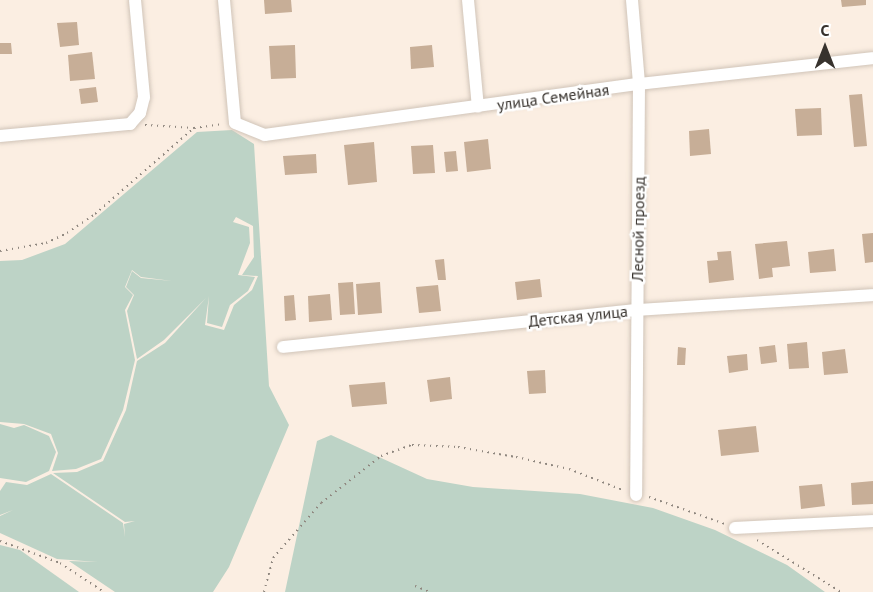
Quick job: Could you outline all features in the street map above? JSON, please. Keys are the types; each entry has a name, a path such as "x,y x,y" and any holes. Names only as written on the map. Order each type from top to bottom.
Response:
{"street":[{"path":"0,136 130,124 140,112 144,97 135,0"},
{"path":"224,0 235,123"},
{"path":"468,0 478,107"},
{"name":"Лесной проезд","path":"632,0 639,84 636,495"},
{"name":"улица Семейная","path":"235,123 265,135 639,84 873,58"},
{"name":"Детская улица","path":"283,346 637,310 873,295"},
{"path":"735,528 873,521"}],"path":[{"path":"130,124 194,128 235,123"},
{"path":"0,251 36,246 67,233 96,214 194,128"},
{"path":"264,592 273,558 321,503 381,456 412,445 458,447 569,469 636,495 656,498 735,528"},
{"path":"753,538 790,557 841,592"},
{"path":"0,541 60,563 104,592"},
{"path":"415,586 430,592"}],"green space":[{"path":"232,130 254,144 269,386 289,425 229,567 213,592 115,592 69,561 98,562 57,559 0,533 0,516 13,510 0,515 0,491 6,482 27,485 51,474 123,523 125,537 124,524 135,521 125,522 53,473 77,472 103,461 126,410 137,361 165,343 206,298 164,340 137,359 127,311 134,295 126,287 132,271 141,278 172,281 141,277 132,270 125,287 133,295 125,310 135,360 123,410 101,459 76,469 52,471 58,453 51,434 24,424 0,422 0,261 22,260 65,244 197,132","holes":["236,217 253,226 254,257 242,275 258,276 252,290 234,305 224,330 205,325 209,296 207,323 222,327 230,305 248,291 255,277 238,275 250,243 249,227 233,222"]},
{"path":"0,424 14,428 24,425 49,436 56,452 49,471 26,482 0,478"},
{"path":"331,435 427,479 473,487 580,494 653,508 715,530 787,565 825,592 285,592 317,441"},
{"path":"0,545 20,550 79,592 0,592"}],"building":[{"path":"264,0 291,0 292,12 265,14"},
{"path":"841,0 866,0 866,5 842,7"},
{"path":"77,22 79,45 60,47 57,23"},
{"path":"0,43 11,43 12,54 0,54"},
{"path":"295,45 296,78 271,79 269,46"},
{"path":"432,45 434,67 411,69 410,47"},
{"path":"92,52 95,79 70,81 68,55"},
{"path":"96,87 98,102 81,104 79,89"},
{"path":"862,94 867,146 854,147 849,95"},
{"path":"821,108 822,135 797,136 795,109"},
{"path":"709,129 711,154 690,156 689,131"},
{"path":"488,139 491,169 467,172 464,142"},
{"path":"374,142 377,182 348,185 344,145"},
{"path":"433,145 435,173 413,174 411,146"},
{"path":"456,151 458,171 446,172 444,152"},
{"path":"316,154 317,173 285,175 283,156"},
{"path":"873,233 873,262 865,263 862,234"},
{"path":"787,241 790,266 772,268 773,277 759,279 755,244"},
{"path":"834,249 836,271 810,273 808,252"},
{"path":"731,251 734,280 709,283 707,261 718,260 717,252"},
{"path":"444,259 446,280 438,280 435,260"},
{"path":"540,279 542,297 517,300 515,282"},
{"path":"353,282 355,314 340,315 338,283"},
{"path":"380,282 382,313 358,315 356,284"},
{"path":"438,285 441,311 419,313 416,287"},
{"path":"330,294 332,320 309,322 308,296"},
{"path":"294,295 296,320 285,321 284,296"},
{"path":"807,342 809,368 789,369 787,344"},
{"path":"775,345 777,362 761,364 759,347"},
{"path":"678,347 686,348 685,365 677,365"},
{"path":"845,349 848,373 824,375 822,352"},
{"path":"747,354 748,370 729,373 727,356"},
{"path":"545,370 546,393 529,394 527,371"},
{"path":"450,377 452,399 430,402 427,380"},
{"path":"385,382 387,404 352,407 349,385"},
{"path":"756,426 759,452 721,456 718,430"},
{"path":"873,481 873,504 852,505 851,483"},
{"path":"822,484 825,506 801,509 799,486"}]}
